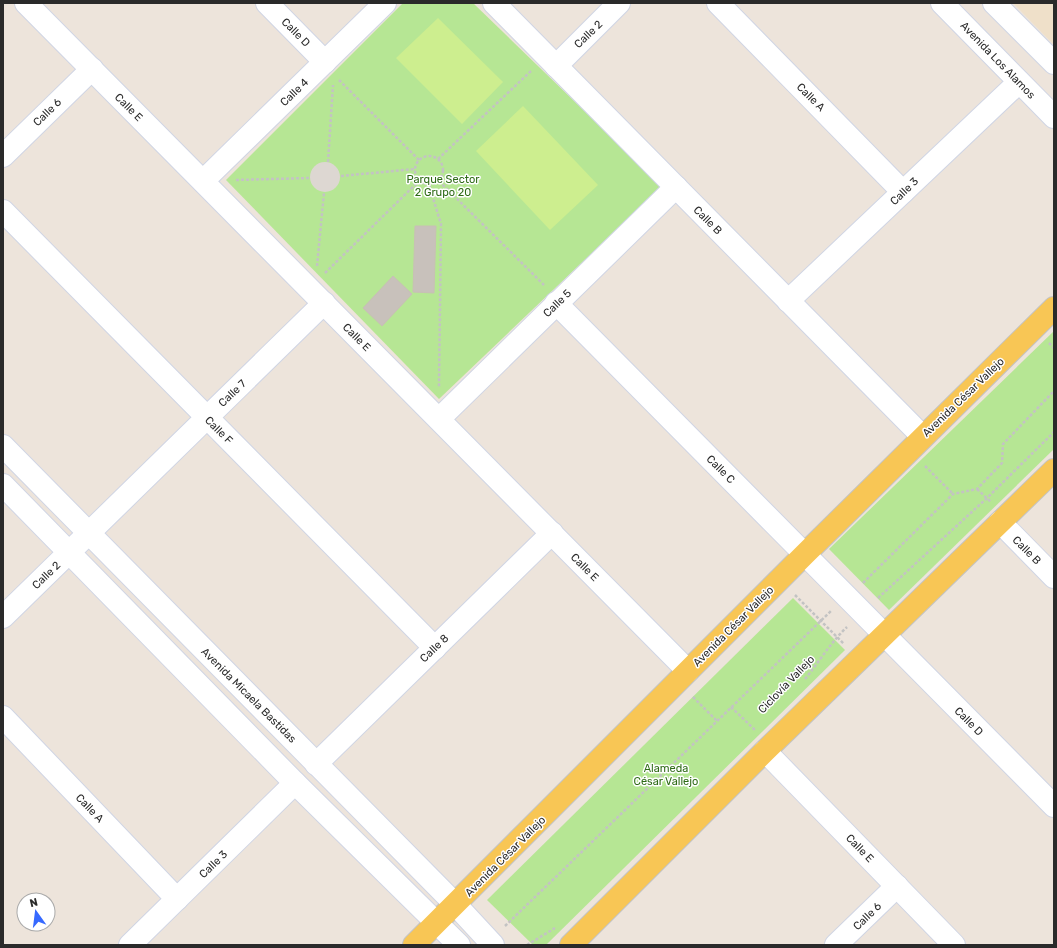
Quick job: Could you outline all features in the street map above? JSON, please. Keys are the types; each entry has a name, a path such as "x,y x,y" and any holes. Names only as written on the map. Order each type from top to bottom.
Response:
{"main road":[{"name":"Avenida César Vallejo","path":"414,945 456,905 804,554 1054,308"},
{"path":"571,945 768,748 885,636 1054,470"}],"street":[{"name":"Calle E","path":"26,3 688,671"},
{"name":"Calle D","path":"267,3 327,67"},
{"name":"Calle 4","path":"203,181 327,67 385,3"},
{"name":"Calle B","path":"494,3 923,437"},
{"name":"Calle 2","path":"551,61 619,3"},
{"name":"Calle A","path":"718,3 904,192"},
{"name":"Avenida Los Alamos","path":"942,3 1054,117"},
{"path":"994,3 1054,63"},
{"name":"Calle 6","path":"3,156 92,69"},
{"name":"Calle 3","path":"788,301 1019,82"},
{"name":"Calle 5","path":"439,419 676,187"},
{"name":"Calle F","path":"3,211 435,648"},
{"name":"Calle 7","path":"89,533 207,418 316,296"},
{"name":"Calle C","path":"558,302 885,636"},
{"name":"Avenida Micaela Bastidas","path":"3,446 456,905 497,937"},
{"path":"3,485 295,783 459,945"},
{"name":"Calle B","path":"1000,522 1054,577"},
{"name":"Calle 2","path":"3,617 89,533"},
{"name":"Calle 8","path":"316,764 552,533"},
{"name":"Calle D","path":"885,636 1054,806"},
{"name":"Calle A","path":"3,717 177,899"},
{"name":"Calle E","path":"768,748 954,945"},
{"name":"Calle 3","path":"130,945 295,783"},
{"name":"Calle 6","path":"836,945 897,886"}],"path":[{"path":"438,159 551,61"},
{"path":"327,67 419,160"},
{"path":"327,67 328,162"},
{"path":"430,156 438,159 444,168 442,177 439,181 429,185 420,181 416,175 415,169 419,160 430,156"},
{"path":"341,176 415,169"},
{"path":"203,181 309,178"},
{"path":"316,296 420,181"},
{"path":"439,181 558,302"},
{"path":"429,185 441,224 439,393"},
{"path":"311,265 316,270 324,192"},
{"path":"1048,342 1054,348"},
{"path":"434,387 439,393"},
{"path":"439,393 445,387"},
{"path":"497,937 731,707 846,596 860,585 953,494 977,489 1002,464 1003,444 1054,391"},
{"name":"Ciclovía Vallejo","path":"804,680 829,650 837,636 987,498 1054,432"},
{"path":"924,464 953,494"},
{"path":"779,580 861,659"},
{"path":"690,694 717,721"},
{"path":"731,707 754,728 768,748"},
{"name":"Ciclovía Vallejo","path":"748,734 759,723"},
{"path":"527,945 559,924"}],"shaded area":[{"path":"1013,3 1054,3 1054,45"},
{"path":"325,162 336,166 340,177 336,188 325,192 314,188 310,177 314,166"}],"green space":[{"name":"Parque Sector 2 Grupo 20","path":"403,3 473,3 662,186 439,399 226,180"},
{"path":"438,18 503,82 462,124 396,58"},
{"path":"523,106 598,185 550,230 476,151"},
{"path":"1054,331 1054,449 889,610 829,549"},
{"name":"Alameda César Vallejo","path":"793,598 845,650 546,945 533,945 487,900"}],"building":[{"path":"415,226 436,226 434,293 413,292"},
{"path":"393,276 412,294 382,326 363,308"}]}
